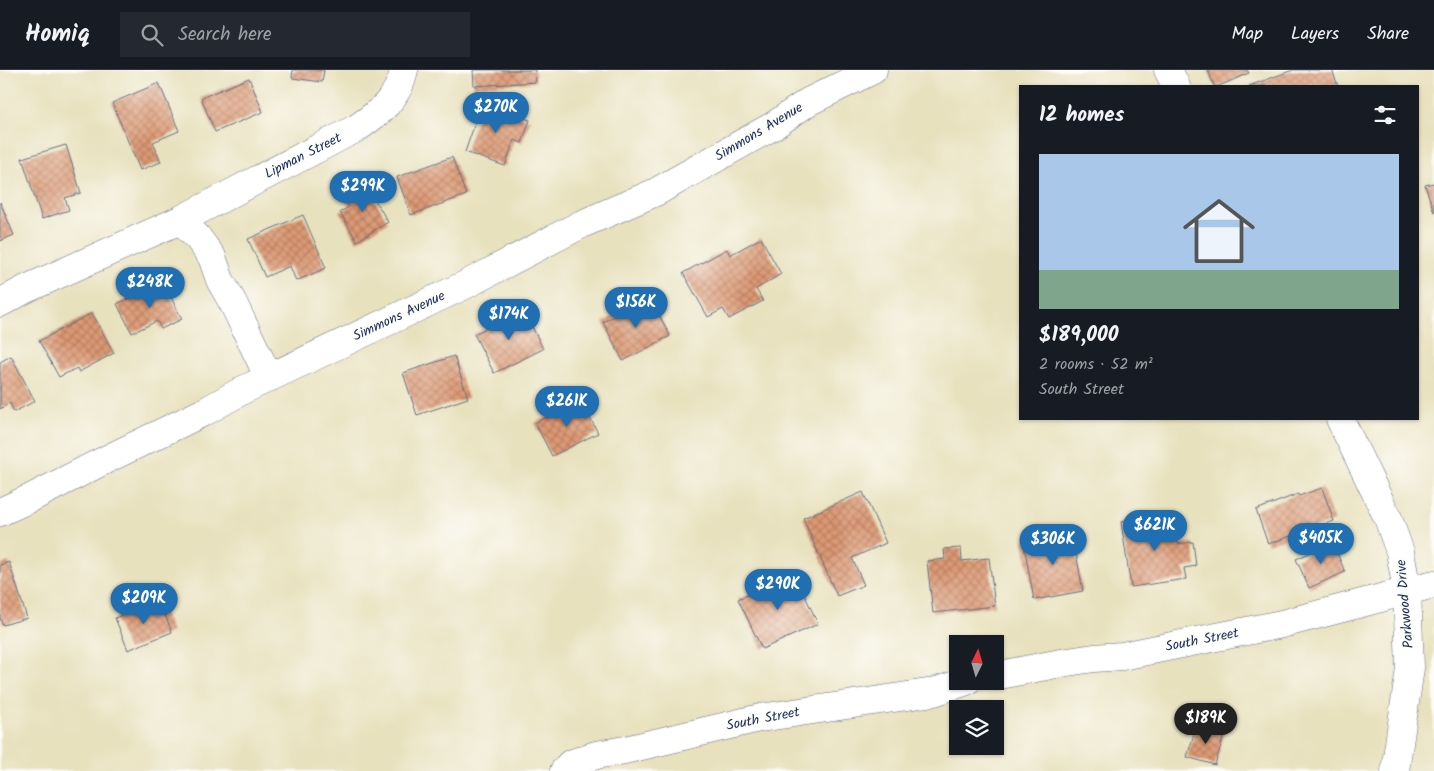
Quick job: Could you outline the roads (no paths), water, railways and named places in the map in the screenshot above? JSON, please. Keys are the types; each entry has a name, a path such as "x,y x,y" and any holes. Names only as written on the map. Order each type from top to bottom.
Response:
{"street":[{"name":"Lipman Street","path":"0,302 180,220 357,128 376,115 393,98 402,81 404,70"},
{"name":"Simmons Avenue","path":"0,512 269,378 465,285 582,224 656,192 773,126 808,102 873,70"},
{"path":"1168,70 1176,85"},
{"path":"180,220 198,238 212,257 220,280 269,378"},
{"name":"Parkwood Drive","path":"1340,420 1388,518 1400,552 1407,590 1410,668 1395,771"},
{"name":"South Street","path":"1004,674 1061,663 1122,656 1282,624 1434,584"},
{"name":"South Street","path":"564,771 570,764 596,755 625,750 750,720 934,692 949,687"}]}
